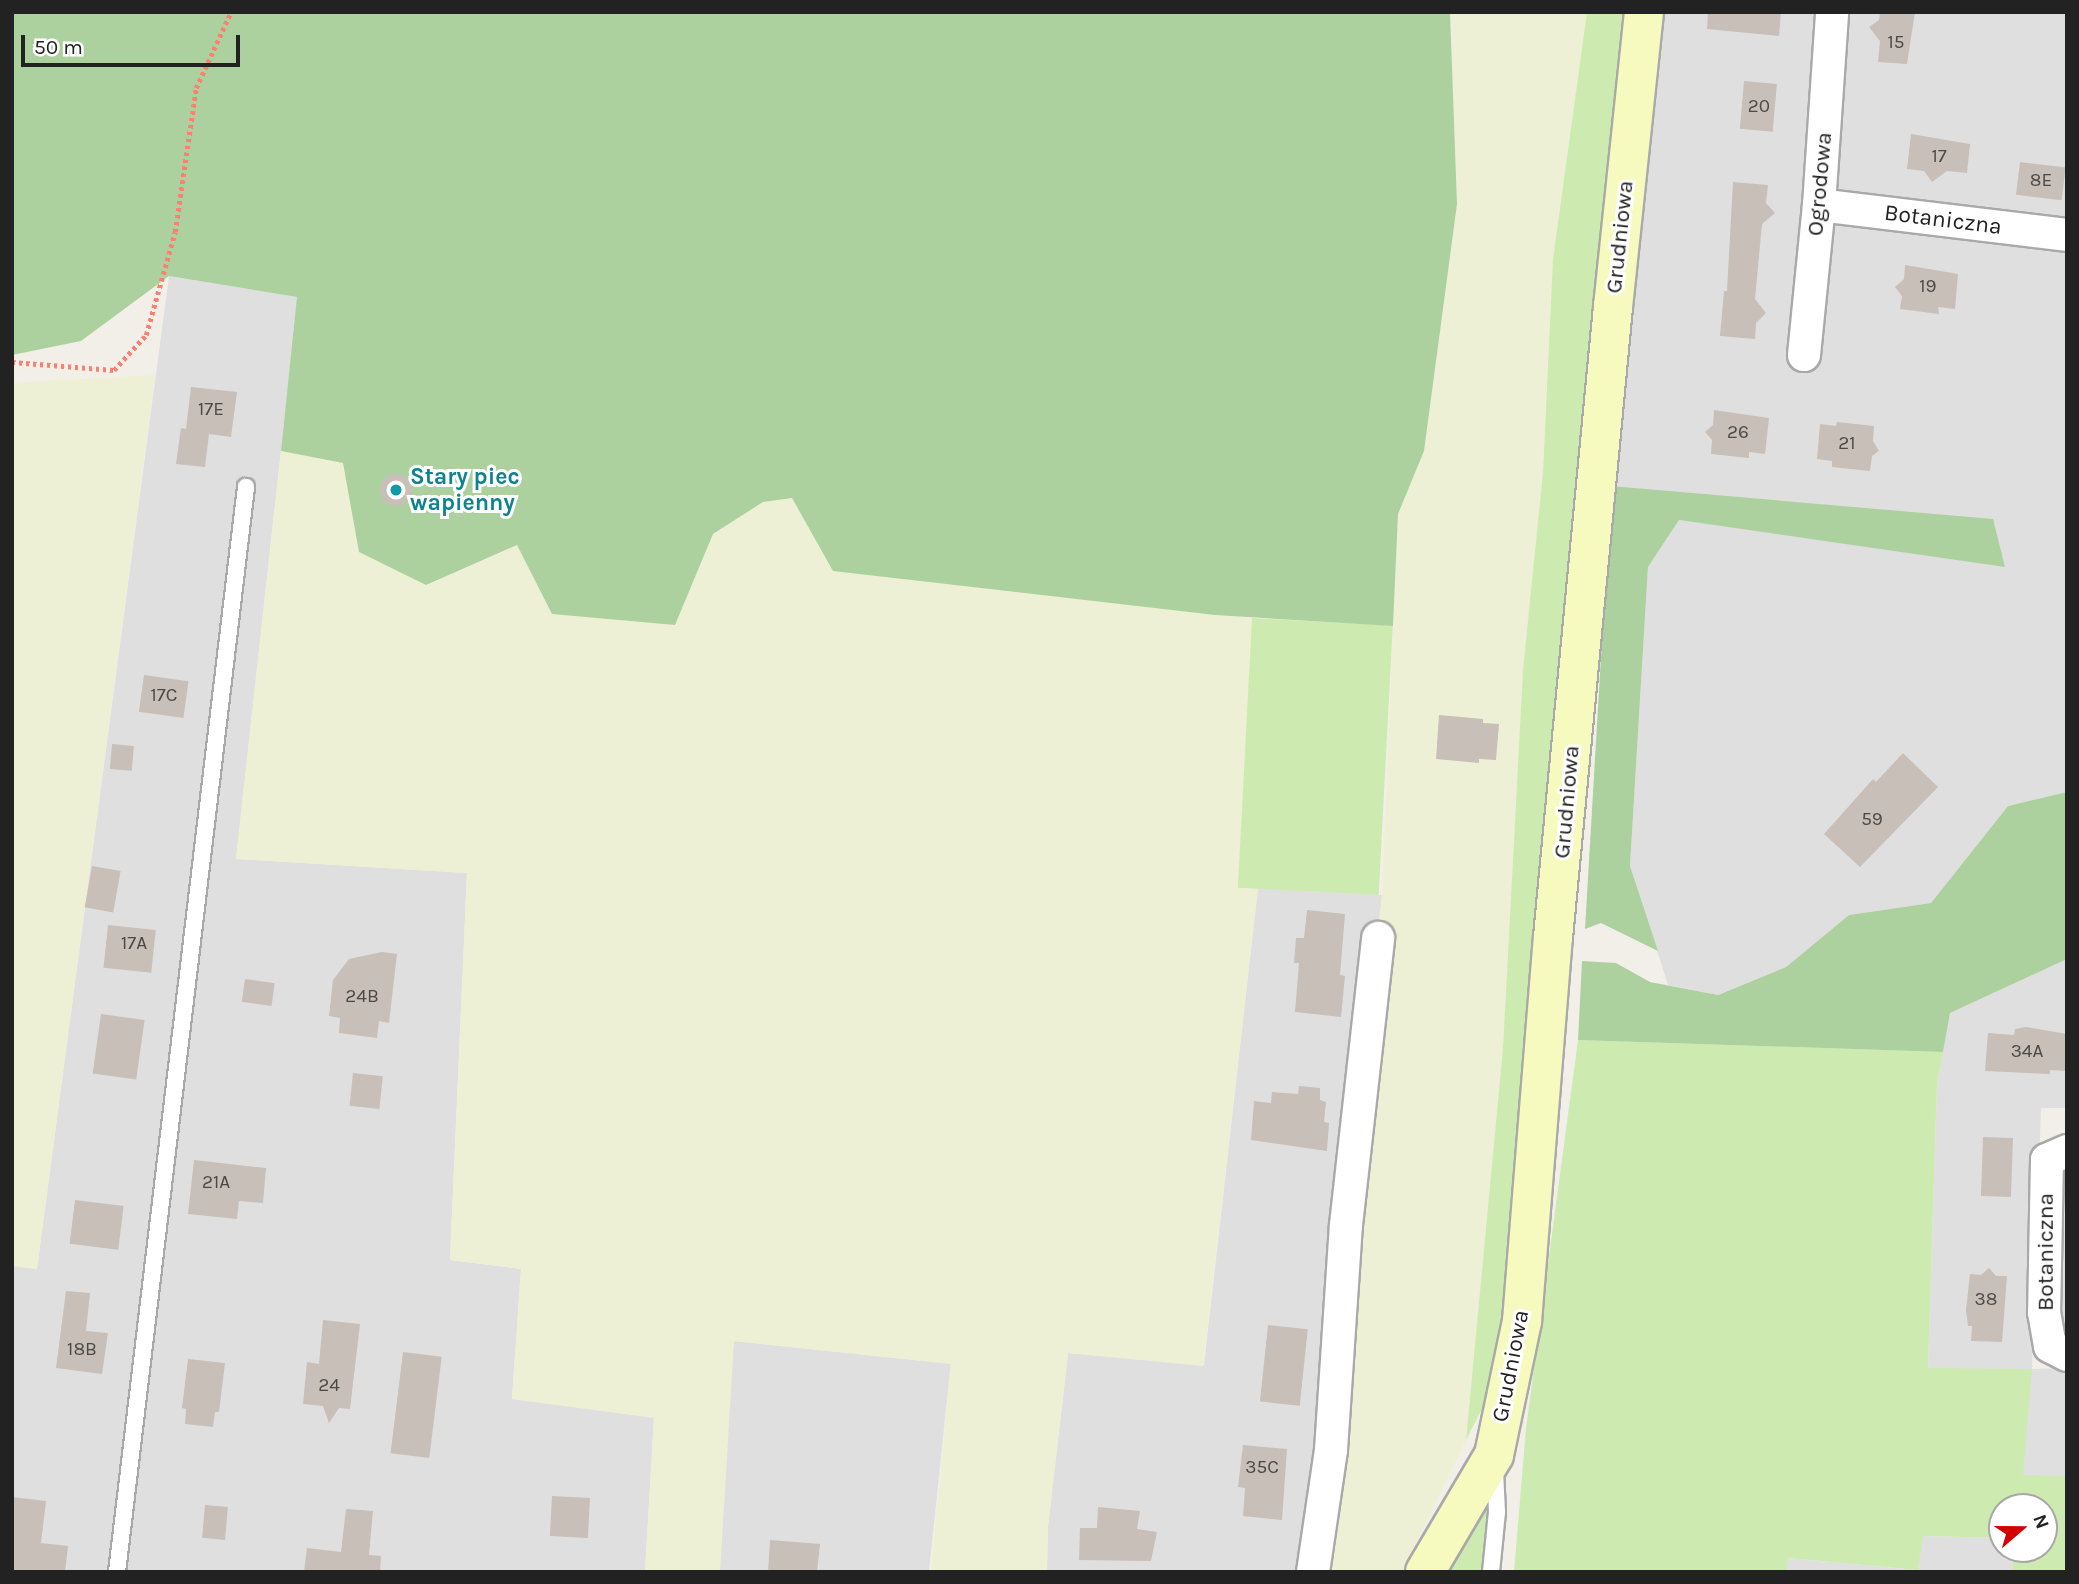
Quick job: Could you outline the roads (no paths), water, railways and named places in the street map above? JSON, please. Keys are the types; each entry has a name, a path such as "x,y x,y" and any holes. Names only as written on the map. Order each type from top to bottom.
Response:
{"street":[{"name":"Grudniowa","path":"1425,1572 1494,1455 1522,1321 1553,937 1612,307 1644,12"},
{"name":"Ogrodowa","path":"1804,355 1819,205 1832,12"},
{"name":"Botaniczna","path":"1819,205 2067,235"},
{"path":"1313,1572 1331,1450 1346,1225 1378,938"},
{"name":"Botaniczna","path":"2067,1151 2047,1160 2044,1312 2050,1346 2067,1355"}],"lane":[{"path":"117,1572 246,487"},
{"path":"1491,1572 1497,1512 1494,1455"}],"place":[{"name":"Stary piec wapienny","path":"396,490"}]}
